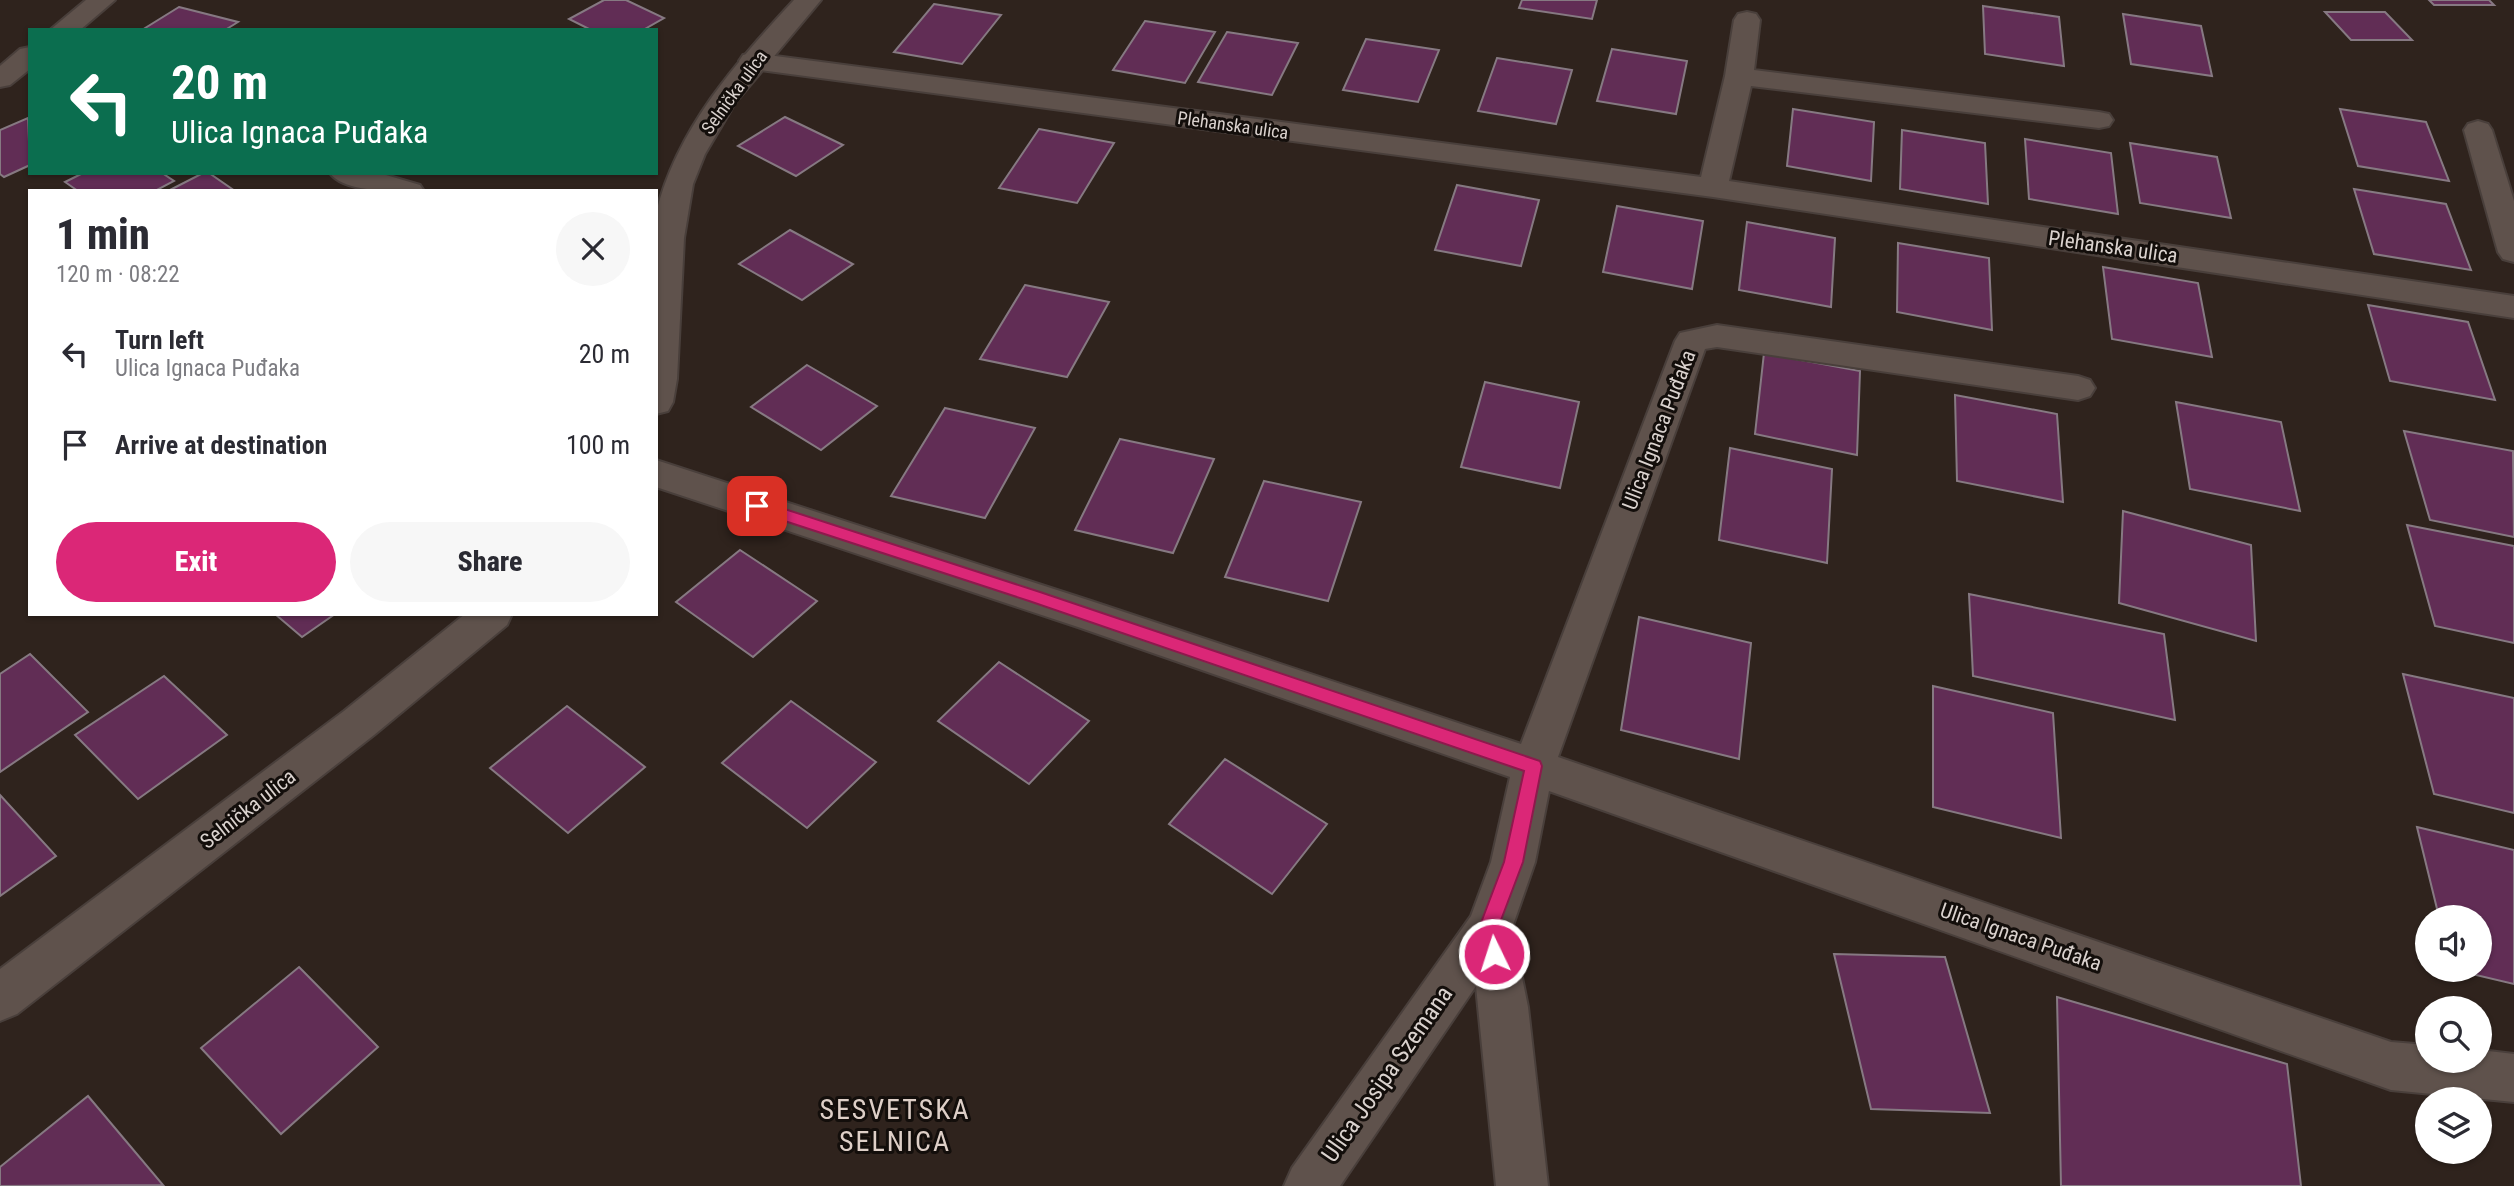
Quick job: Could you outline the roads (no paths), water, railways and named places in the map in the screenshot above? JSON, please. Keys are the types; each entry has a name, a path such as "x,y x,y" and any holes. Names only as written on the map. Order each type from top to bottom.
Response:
{"street":[{"path":"66,28 102,0"},
{"name":"Selnička ulica","path":"658,388 666,331 662,260 685,167 710,120 753,61 808,0"},
{"path":"1713,188 1739,76 1746,20"},
{"path":"9,77 28,57"},
{"name":"Plehanska ulica","path":"753,61 1713,188 2514,307"},
{"path":"1739,76 2099,120"},
{"path":"2478,130 2514,252"},
{"path":"352,175 402,189"},
{"name":"Ulica Ignaca Puđaka","path":"1533,766 1692,341 1717,336 2078,388"},
{"name":"Ulica Ignaca Puđaka","path":"658,474 1035,596 1533,766 2390,1066 2514,1078"},
{"name":"Selnička ulica","path":"0,998 338,739 490,616"},
{"name":"Ulica Josipa Szemana","path":"1310,1186 1489,928 1513,862 1533,766"},
{"path":"1489,928 1504,1007 1521,1186"}],"district":[{"name":"SESVETSKA SELNICA","path":"895,1125"}]}
